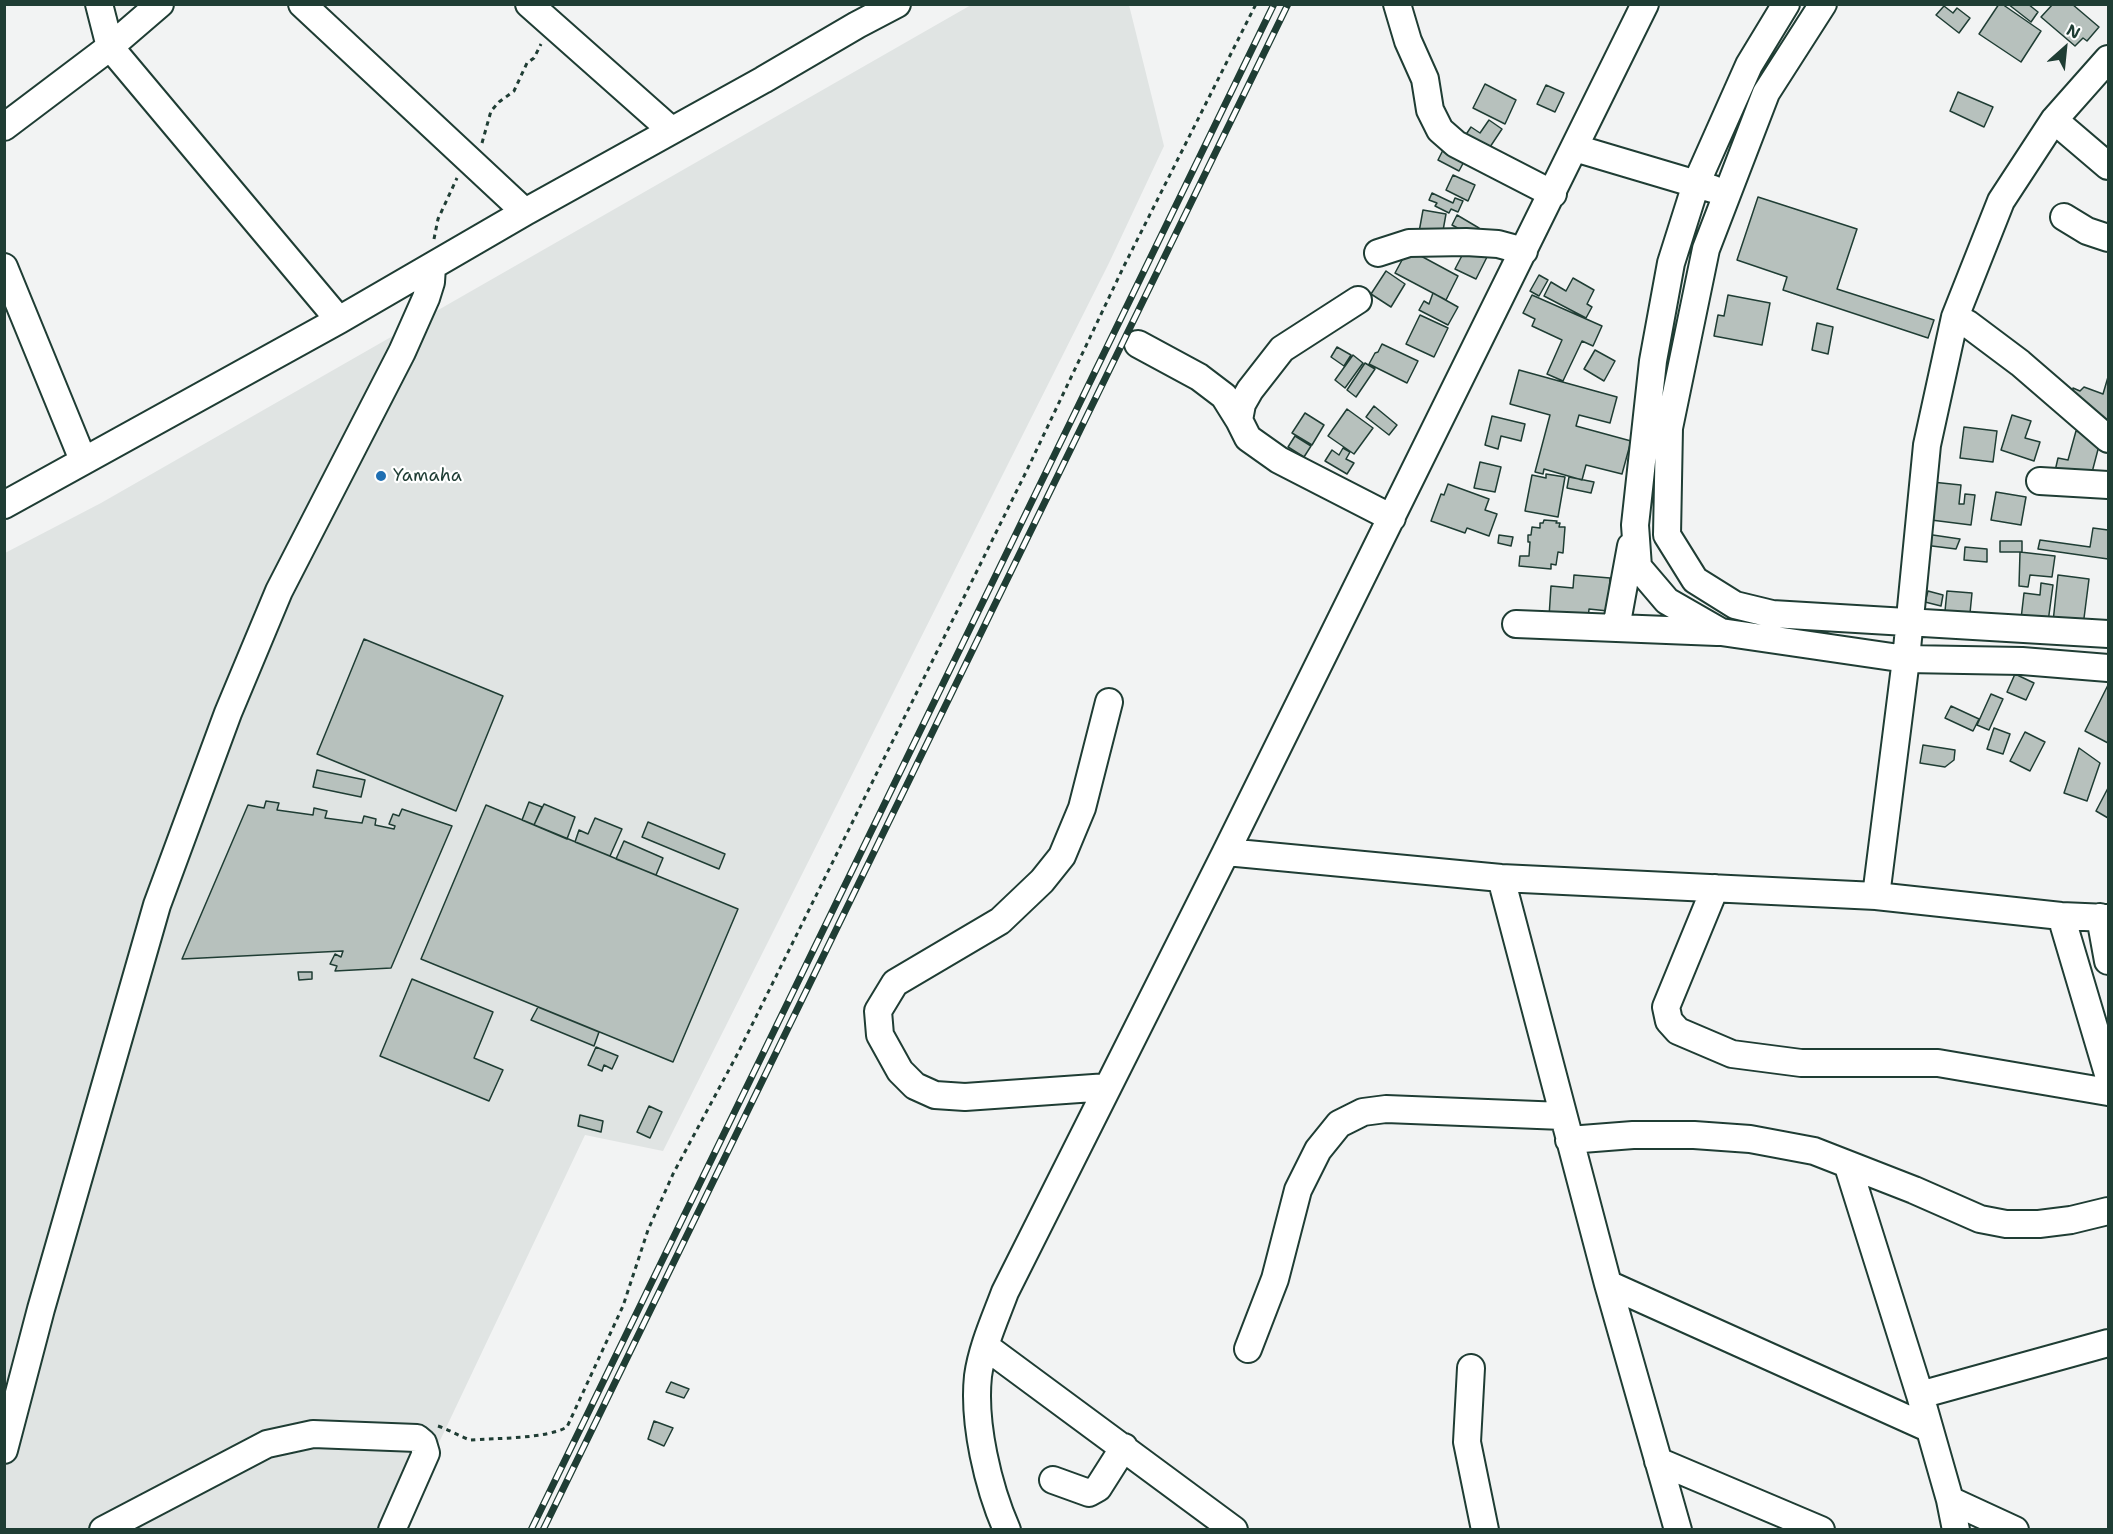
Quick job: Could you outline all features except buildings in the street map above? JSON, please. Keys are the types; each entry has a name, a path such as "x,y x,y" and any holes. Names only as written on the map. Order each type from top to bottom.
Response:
{"street":[{"path":"99,4 110,46 339,320"},
{"path":"4,127 110,46 160,4"},
{"path":"302,4 525,212"},
{"path":"529,4 671,130"},
{"path":"4,505 339,320 525,212 897,4"},
{"path":"1397,4 1408,41 1425,79 1430,110 1440,130 1456,144 1553,194"},
{"path":"1007,1530 998,1508 982,1450 978,1377 985,1346 1005,1292 1553,194 1645,4"},
{"path":"1786,4 1749,65 1696,184 1671,263 1653,361 1667,535 1695,580 1735,605 1772,614 2109,634"},
{"path":"1616,628 1635,525 1657,427 1706,249 1766,93 1823,4"},
{"path":"1876,896 1906,659 1927,445 1955,317 2001,201 2054,120 2109,59"},
{"path":"2054,120 2109,166"},
{"path":"1575,148 1728,192"},
{"path":"2064,217 2087,231 2109,238"},
{"path":"1378,253 1409,243 1466,242 1498,244 1524,252"},
{"path":"4,267 83,460"},
{"path":"4,1450 41,1309 157,905 228,713 279,591 407,342 426,298 431,282 432,267"},
{"path":"1239,420 1242,404 1282,349 1358,300"},
{"path":"1955,317 2020,363 2109,439"},
{"path":"1138,344 1199,377 1224,396 1248,438 1279,460 1392,518"},
{"path":"2040,481 2109,485"},
{"path":"1635,525 1638,567 1667,601 1720,632"},
{"path":"1516,624 1720,632 1906,659 2022,661 2109,668"},
{"path":"1108,1087 965,1097 935,1095 915,1086 900,1071 880,1035 878,1011 895,983 1000,921 1042,881 1062,855 1082,808 1109,702"},
{"path":"1226,852 1501,878 1876,896 2061,916 2104,918 2109,961"},
{"path":"1501,878 1608,1284 1678,1530"},
{"path":"1715,888 1666,1006 1669,1021 1678,1031 1732,1054 1766,1059 1801,1063 1938,1063 2109,1092"},
{"path":"2061,916 2109,1074"},
{"path":"1248,1348 1275,1279 1298,1190 1318,1150 1339,1124 1364,1112 1386,1109 1563,1116"},
{"path":"1569,1140 1633,1134 1750,1139 1814,1151 1914,1190 1980,1219 2006,1224 2071,1221 2109,1211"},
{"path":"1848,1166 1920,1395 1950,1500 1956,1530"},
{"path":"1608,1284 1928,1428"},
{"path":"1920,1395 2109,1343"},
{"path":"985,1346 1234,1530"},
{"path":"1471,1368 1467,1442 1485,1530"},
{"path":"103,1530 267,1444 313,1434 417,1438 423,1443 426,1453 392,1530"},
{"path":"1053,1480 1089,1493 1098,1488 1124,1447"},
{"path":"1658,1461 1821,1530"},
{"path":"1950,1500 2015,1530"}],"path":[{"path":"417,1438 420,1429 425,1426 452,1430 470,1440 532,1435 562,1430 567,1427 623,1306 648,1230 673,1174 744,1042 1027,470 1123,268 1256,4"},
{"path":"432,267 432,251 444,202 471,162 491,111 514,91 526,63 536,54 550,23"}],"shaded area":[{"path":"971,5 1129,5 1164,146 1109,263 663,1151 585,1135 398,1529 5,1530 5,553 101,503"}],"railway":[{"path":"531,1530 1274,4"},
{"path":"543,1530 1288,4"}],"place":[{"name":"Yamaha","path":"381,476"}]}
